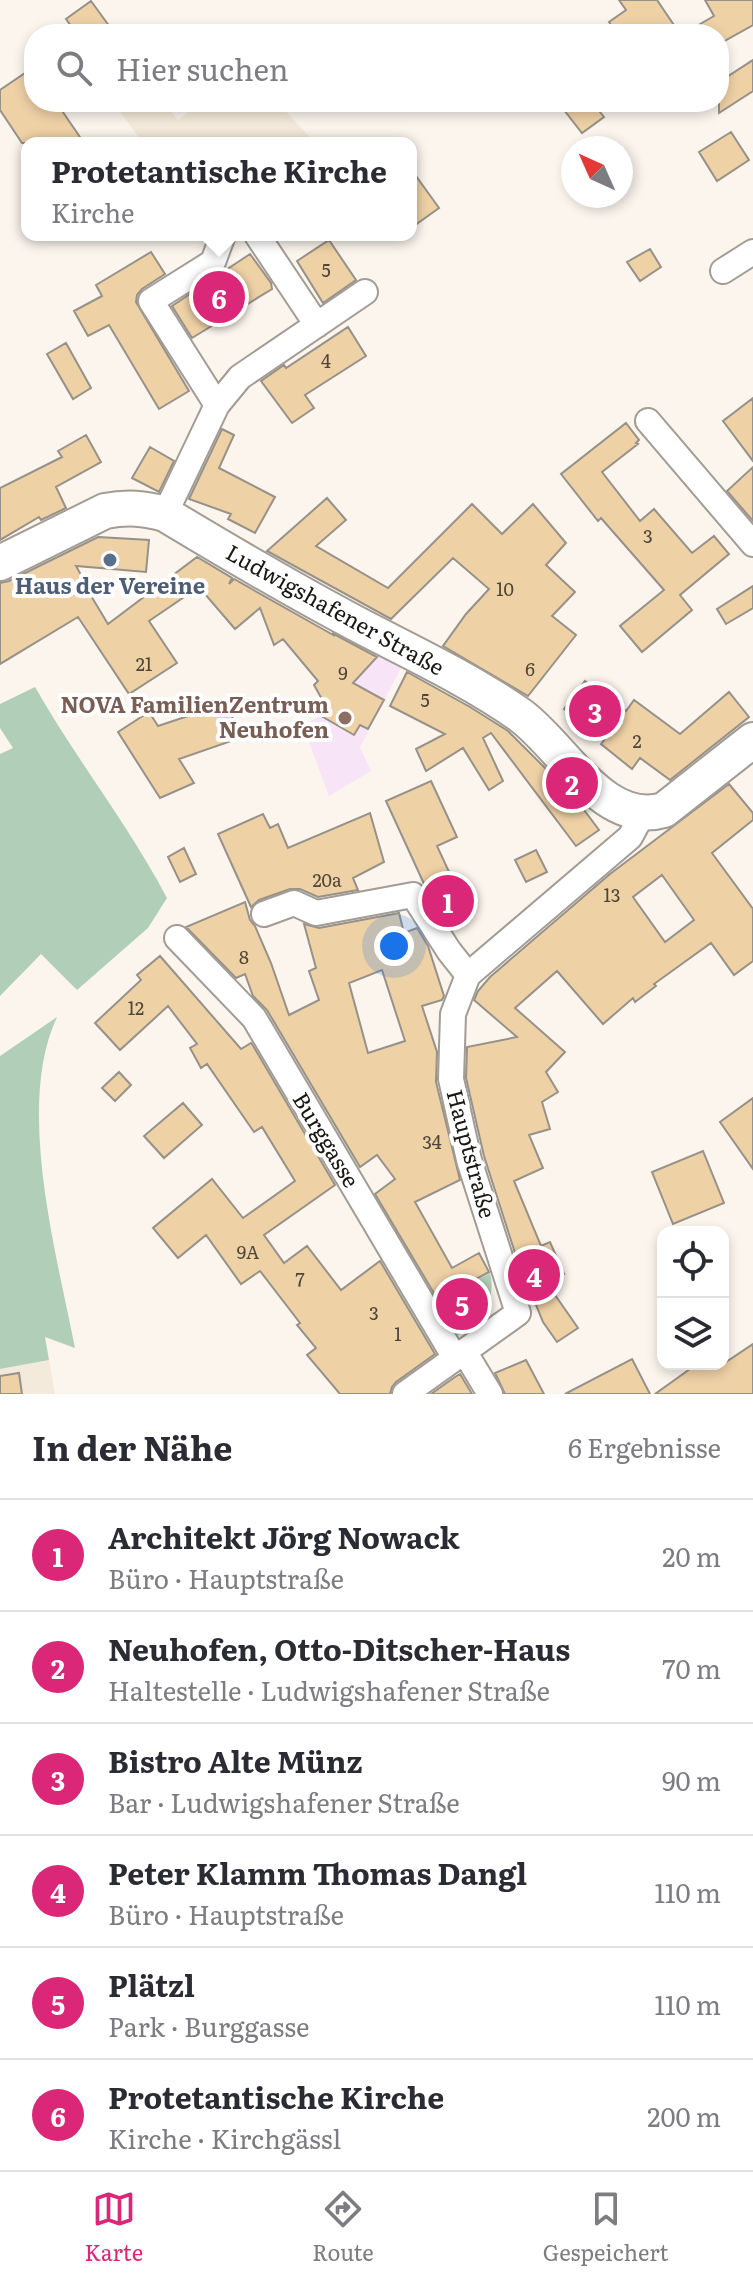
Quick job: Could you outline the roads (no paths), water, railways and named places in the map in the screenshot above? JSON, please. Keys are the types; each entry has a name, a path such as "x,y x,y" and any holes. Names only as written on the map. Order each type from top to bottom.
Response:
{"main road":[{"name":"Ludwigshafener Straße","path":"1,562 105,511 145,508 165,514 296,592 480,689 542,732 593,789 626,811 643,813"},
{"path":"643,813 664,810 753,740"}],"street":[{"path":"217,405 151,301 213,262 221,241"},
{"path":"261,241 317,325"},
{"path":"723,271 753,252"},
{"path":"165,514 217,405 240,377 365,292"},
{"path":"648,421 753,544"},
{"name":"Hauptstraße","path":"460,1354 518,1313 469,1160 451,1079 453,1014 468,975 630,837 643,813"},
{"path":"264,914 294,903 316,913 413,895 468,975"},
{"name":"Burggasse","path":"177,938 254,1018 460,1354 490,1394"},
{"path":"405,1394 460,1354"}],"place":[{"name":"Protetantische Kirche","path":"219,297"},
{"name":"Haus der Vereine","path":"110,560"},
{"name":"Bistro Alte Münz","path":"595,711"},
{"name":"NOVA FamilienZentrum Neuhofen","path":"345,718"},
{"name":"Neuhofen, Otto-Ditscher-Haus","path":"572,783"},
{"name":"Architekt Jörg Nowack","path":"448,901"},
{"name":"Peter Klamm Thomas Dangl","path":"534,1275"},
{"name":"Plätzl","path":"462,1304"}]}
